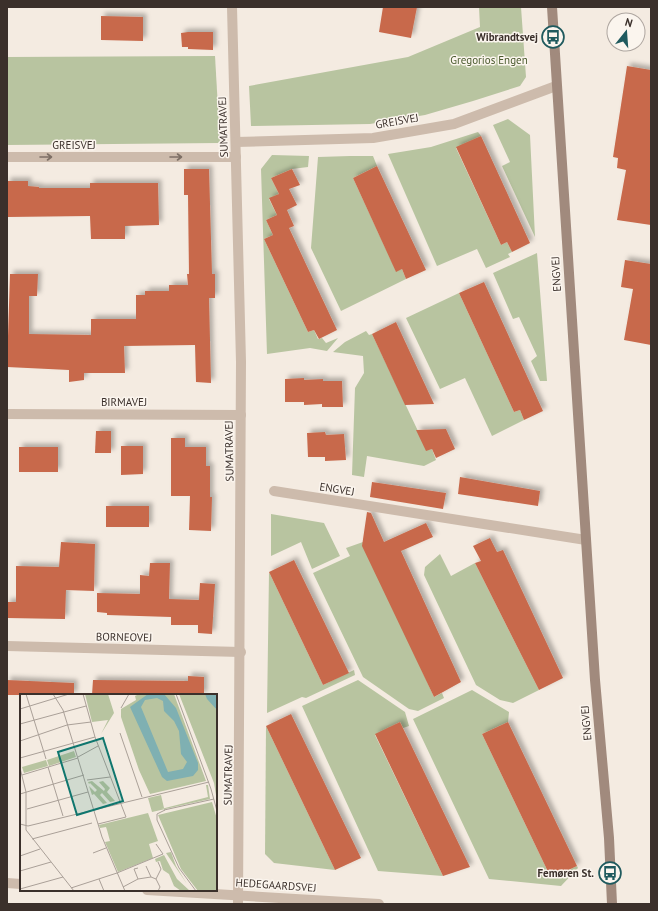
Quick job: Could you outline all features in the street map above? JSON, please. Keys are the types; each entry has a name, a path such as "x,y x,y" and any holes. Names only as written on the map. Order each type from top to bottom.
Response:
{"street":[{"name":"SUMATRAVEJ","path":"232,7 241,415 238,899"},
{"name":"ENGVEJ","path":"552,7 586,540 612,904"},
{"name":"GREISVEJ","path":"236,142 373,138 446,125 556,86"},
{"name":"GREISVEJ","path":"7,157 236,157"},
{"name":"BIRMAVEJ","path":"7,414 241,415"},
{"name":"ENGVEJ","path":"274,491 586,540"},
{"name":"BORNEOVEJ","path":"7,646 240,652"},
{"path":"7,883 20,884"},
{"name":"HEDEGAARDSVEJ","path":"157,891 238,899 379,904"}],"green space":[{"name":"Gregorios Engen","path":"479,7 521,7 526,77 520,86 425,115 370,124 251,126 249,86 408,57 480,27"},
{"path":"215,56 220,143 7,145 7,57"},
{"path":"508,119 530,135 535,237 502,166 510,162 493,125"},
{"path":"478,132 481,136 456,148 501,245 507,242 512,252 508,254 510,257 486,268 477,249 437,266 388,154 431,147"},
{"path":"272,155 309,156 308,167 292,169 271,178 279,194 269,199 277,215 266,220 273,235 264,239 308,332 314,330 318,339 322,338 326,343 338,338 327,351 310,348 267,354 261,169"},
{"path":"373,156 377,166 353,178 396,271 402,269 406,279 341,311 311,248 318,157"},
{"path":"537,253 547,381 540,381 531,361 537,356 519,317 513,319 493,273"},
{"path":"459,293 514,412 520,410 524,420 492,436 465,378 440,389 406,318"},
{"path":"366,331 369,335 372,334 427,450 432,449 436,460 424,466 367,456 364,477 352,475 355,388 364,373 363,356 333,352 345,342"},
{"path":"271,514 324,523 340,556 312,569 301,542 271,556"},
{"path":"363,542 434,697 442,693 444,698 418,711 409,709 363,677 313,573 350,556 346,548"},
{"path":"440,554 451,576 475,563 539,690 513,703 500,700 476,685 424,575 425,567"},
{"path":"269,572 323,685 354,670 355,675 306,698 302,697 267,713"},
{"path":"358,680 405,712 409,726 403,728 400,722 375,735 443,876 378,871 302,706"},
{"path":"472,690 509,712 508,722 482,734 551,878 577,866 578,868 561,886 489,879 413,719"},
{"path":"266,726 335,870 274,863 265,854"}],"building":[{"path":"383,7 417,7 411,38 379,32"},
{"path":"101,16 143,17 143,41 101,40"},
{"path":"213,32 213,50 188,49 188,47 182,47 181,33"},
{"path":"627,66 651,70 651,225 617,220 626,170 617,168 618,158 613,157"},
{"path":"481,136 530,243 512,252 507,242 501,245 456,147"},
{"path":"377,166 426,270 406,279 402,269 396,272 353,178"},
{"path":"184,169 209,169 212,274 215,274 215,298 209,298 211,383 196,382 195,345 124,346 125,373 84,373 84,380 69,382 69,370 7,367 10,274 38,274 37,296 29,296 29,334 91,335 91,319 136,319 136,295 145,295 145,291 169,291 169,285 188,285 188,195 184,195"},
{"path":"292,169 300,185 289,189 297,205 287,210 294,226 289,228 337,330 319,339 314,330 308,332 264,239 273,235 266,220 277,215 269,198 279,194 271,178"},
{"path":"7,181 28,181 28,186 39,188 90,188 90,183 158,183 159,225 125,226 125,239 91,239 90,216 7,217"},
{"path":"625,260 651,264 651,345 624,340 633,289 621,287"},
{"path":"484,282 543,411 524,420 520,410 514,412 459,293"},
{"path":"396,322 434,404 405,405 372,334"},
{"path":"304,378 304,380 323,379 323,381 342,381 343,407 322,407 322,404 304,405 304,402 285,402 285,379"},
{"path":"446,429 455,449 436,458 432,449 426,451 416,430"},
{"path":"96,431 111,431 111,453 95,453"},
{"path":"325,432 326,435 344,434 346,460 325,461 325,457 308,457 307,433"},
{"path":"171,438 185,438 185,447 206,447 206,466 210,466 210,497 212,497 211,531 189,530 190,496 171,496"},
{"path":"121,446 143,446 143,474 121,475"},
{"path":"19,447 58,447 58,472 19,472"},
{"path":"460,477 540,491 538,506 458,494"},
{"path":"372,482 446,493 443,509 370,497"},
{"path":"106,506 149,506 149,527 106,527"},
{"path":"367,512 371,513 384,542 426,523 433,537 401,551 461,682 434,697 362,546"},
{"path":"490,538 497,552 503,550 563,678 539,690 475,563 481,561 473,546"},
{"path":"61,542 95,544 94,591 66,590 65,619 7,618 7,602 16,602 16,566 59,567"},
{"path":"294,560 349,673 323,685 269,572"},
{"path":"150,563 170,563 169,599 199,600 200,583 215,584 212,634 198,633 198,625 171,625 171,617 107,615 107,613 97,612 97,593 140,594 140,575 149,576"},
{"path":"188,676 204,677 204,694 92,694 93,680 188,681"},
{"path":"7,680 74,683 74,694 7,695"},
{"path":"291,714 361,858 335,870 266,726"},
{"path":"400,722 470,867 443,876 375,734"},
{"path":"508,722 577,866 551,878 482,734"}],"place":[{"name":"Wibrandtsvej","path":"553,37"},
{"name":"Femøren St.","path":"610,873"}]}
